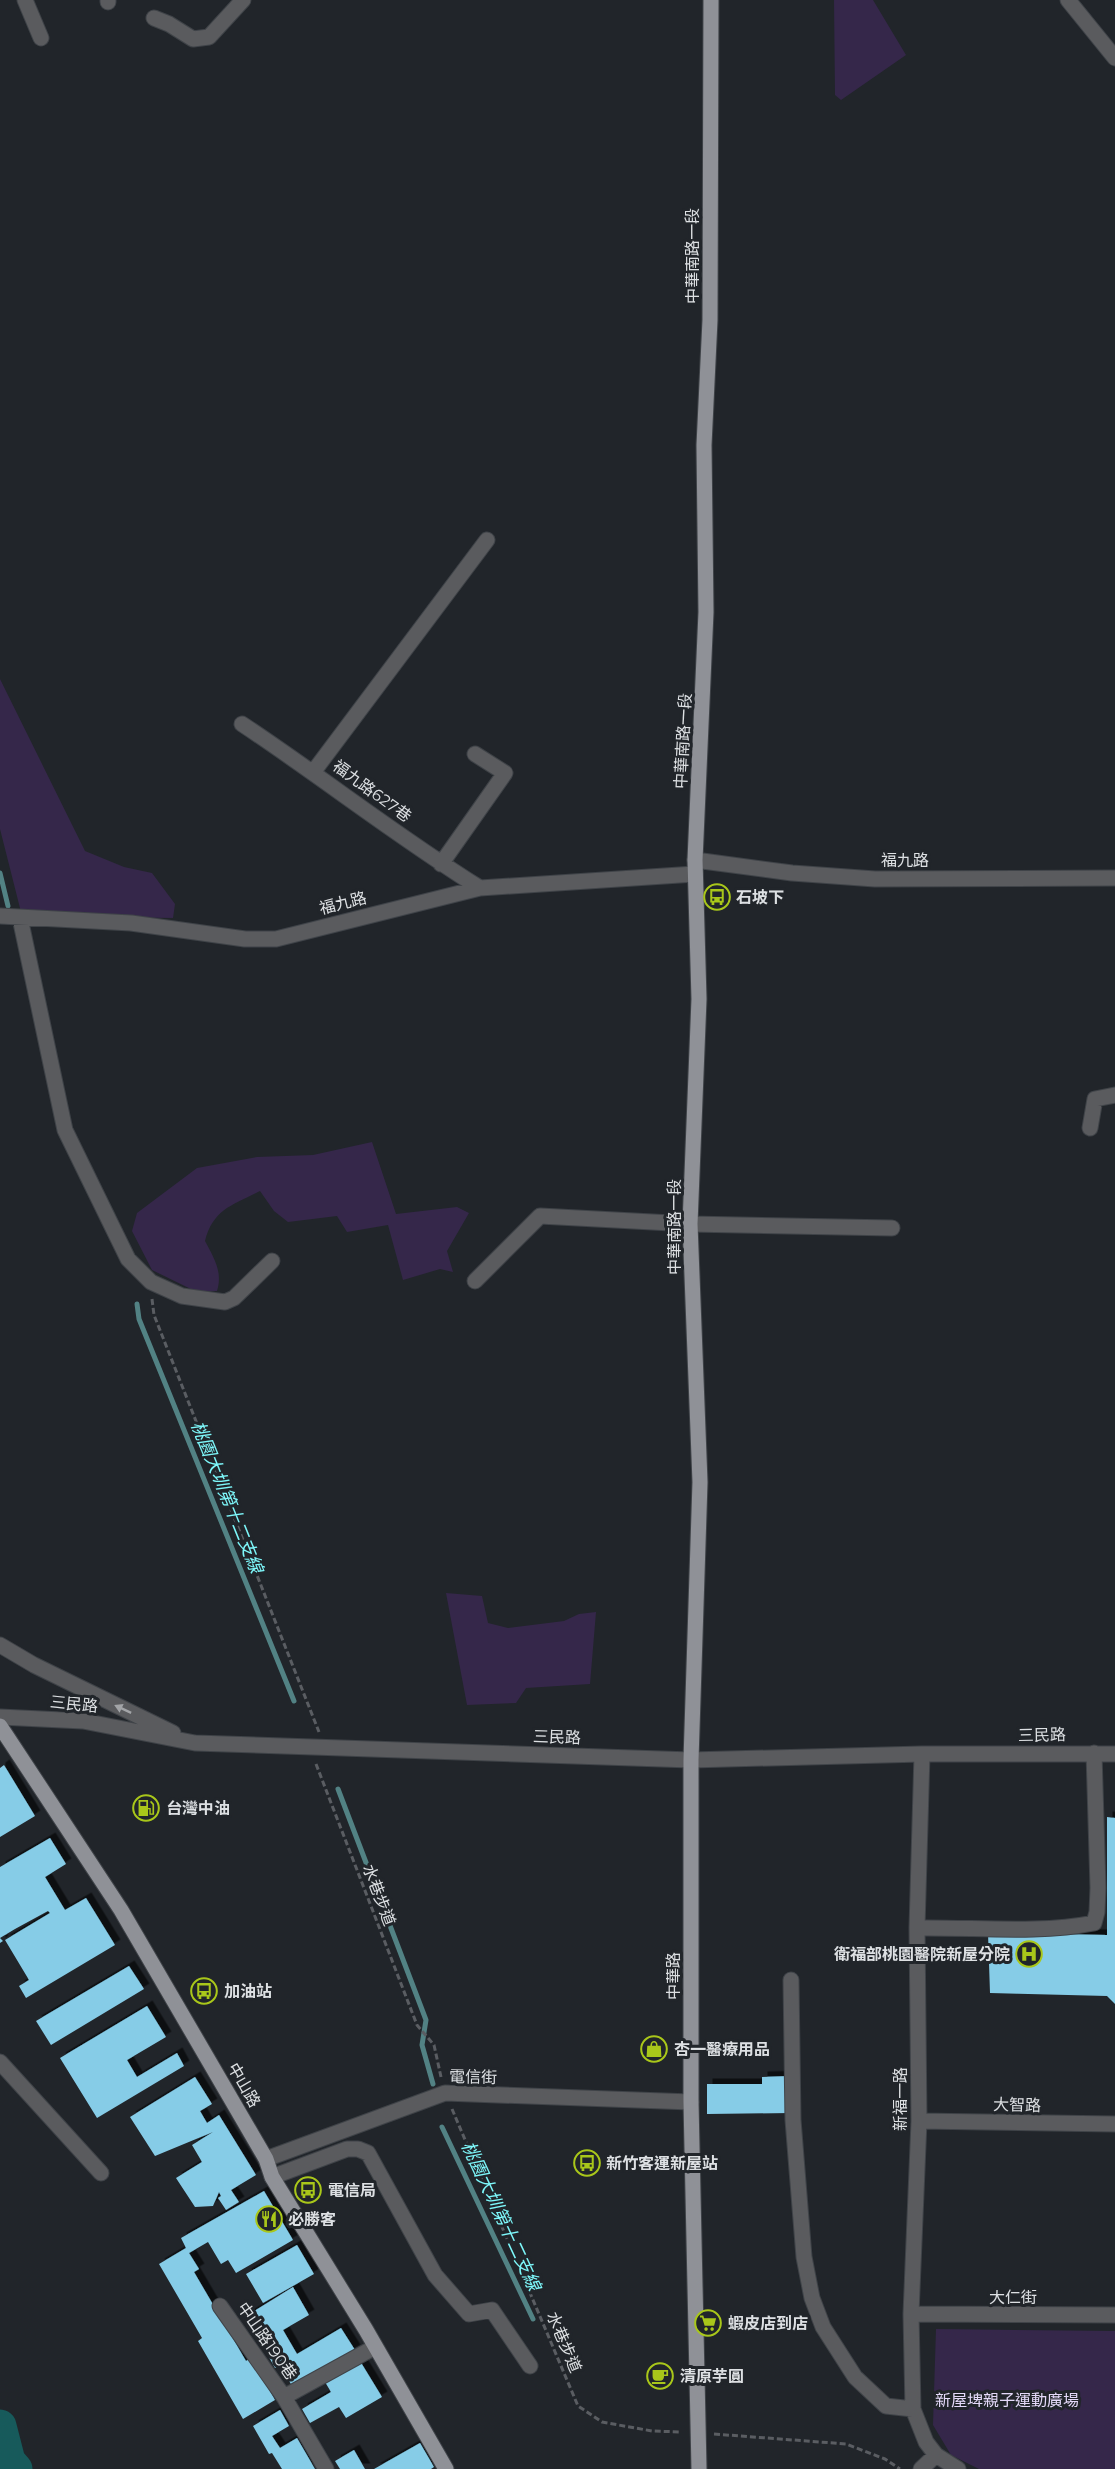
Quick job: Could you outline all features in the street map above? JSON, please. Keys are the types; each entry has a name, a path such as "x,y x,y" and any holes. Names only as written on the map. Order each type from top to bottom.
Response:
{"main road":[{"name":"中華南路一段","path":"700,1482 690,1224 699,999 695,867 706,612 704,445 710,320 711,0"},
{"name":"中華路","path":"699,2469 691,2102 691,1760 700,1482"},
{"name":"中山路","path":"0,1726 121,1910 266,2159 272,2176 446,2469"}],"street":[{"path":"25,0 41,38"},
{"path":"154,18 169,24 193,39 209,37 243,0"},
{"path":"1068,0 1115,58"},
{"path":"314,771 487,540"},
{"name":"福九路627巷","path":"242,724 314,771 441,864 480,888"},
{"path":"441,864 505,773 475,754"},
{"name":"福九路","path":"0,916 131,923 245,939 276,939 480,888 695,867 875,879 1115,878"},
{"path":"20,918 65,1130 128,1259 151,1282 182,1296 225,1302 234,1298 272,1261"},
{"path":"1090,1128 1095,1099 1115,1095"},
{"path":"475,1281 540,1216 690,1224 892,1228"},
{"path":"0,1645 34,1665 195,1743"},
{"name":"三民路","path":"0,1717 83,1721 195,1743 691,1760 922,1754 1115,1754"},
{"path":"917,1928 1023,1928 1078,1926 1094,1923 1098,1888 1094,1753"},
{"name":"新福一路","path":"922,1754 917,1928 919,2121 911,2314 913,2409 926,2442 936,2455 958,2469"},
{"path":"791,1980 793,2120 804,2257 812,2298 823,2327 855,2377 886,2406 913,2409"},
{"path":"0,2062 101,2173"},
{"name":"電信街","path":"266,2159 445,2093 691,2102"},
{"name":"大智路","path":"919,2121 1115,2124"},
{"path":"272,2176 346,2149 358,2149 368,2153 435,2275 469,2314 492,2310 530,2366"},
{"name":"中山路190巷","path":"220,2306 284,2397 326,2469"},
{"name":"大仁街","path":"911,2314 1115,2315"},
{"name":"中山路190巷","path":"284,2397 375,2347"},
{"path":"921,2469 936,2455"}],"path":[{"path":"151,1282 154,1315 324,1746"},
{"name":"水巷步道","path":"309,1746 417,2025 434,2045 445,2093 578,2406 602,2422 652,2431 846,2444 885,2459 900,2469"}],"green space":[{"path":"834,0 873,0 906,55 841,100 835,95"},
{"path":"0,679 85,851 124,867 152,873 175,904 173,918 22,916 0,829"},
{"path":"372,1142 396,1214 457,1207 469,1213 447,1251 453,1272 440,1269 403,1280 388,1225 347,1232 337,1216 288,1222 274,1211 260,1191 225,1209 209,1230 205,1241 218,1271 217,1291 197,1292 152,1270 132,1231 137,1213 197,1168 257,1157 313,1155"},
{"path":"446,1593 482,1596 488,1623 508,1628 564,1621 579,1614 596,1612 590,1684 526,1688 516,1703 467,1705"},
{"name":"新屋埤親子運動廣場","path":"936,2329 1115,2331 1115,2469 979,2469 951,2455 933,2425"}],"building":[{"path":"4,1765 35,1816 0,1837 0,1768"},
{"path":"1107,1817 1115,1818 1115,2004 1107,1996 990,1993 988,1933 1107,1935"},
{"path":"50,1838 66,1864 45,1877 65,1910 86,1898 115,1945 26,1998 19,1986 29,1980 5,1940 50,1913 48,1911 0,1938 0,1867"},
{"path":"129,1966 144,1989 51,2045 36,2021"},
{"path":"147,2006 166,2037 127,2060 137,2077 177,2053 184,2066 97,2118 60,2058"},
{"path":"790,2076 791,2113 707,2114 707,2084 762,2084 762,2077"},
{"path":"195,2077 212,2104 200,2111 207,2123 219,2115 256,2175 231,2190 239,2202 226,2210 218,2198 221,2196 219,2192 213,2206 195,2207 176,2178 202,2162 192,2145 213,2132 155,2156 130,2117"},
{"path":"264,2191 293,2240 236,2273 228,2260 221,2264 208,2242 189,2253 199,2269 194,2272 246,2361 251,2358 275,2400 243,2419 198,2341 202,2338 159,2264 186,2248 181,2238"},
{"path":"297,2245 314,2274 263,2303 246,2274"},
{"path":"293,2287 309,2315 283,2330 297,2354 341,2328 355,2350 292,2386 280,2365 275,2368 246,2316"},
{"path":"360,2361 382,2397 346,2418 339,2407 310,2423 302,2409 331,2392 325,2382"},
{"path":"280,2410 289,2426 272,2436 280,2448 297,2438 315,2469 282,2469 272,2453 269,2454 253,2426"},
{"path":"420,2443 434,2467 431,2469 374,2469"},
{"path":"354,2450 365,2469 340,2469 335,2461"}],"waterway":[{"name":"桃園大圳第十二支線","path":"0,873 8,906"},
{"name":"桃園大圳第十二支線","path":"137,1304 139,1319 294,1701"},
{"name":"桃園大圳第十二支線","path":"338,1789 426,2020 422,2045 433,2084"},
{"name":"桃園大圳第十二支線","path":"442,2127 533,2319"},
{"path":"0,2426 9,2461 16,2469"}],"place":[{"name":"石坡下","path":"717,897"},
{"name":"台灣中油","path":"146,1808"},
{"name":"衛福部桃園醫院新屋分院","path":"1029,1954"},
{"name":"加油站","path":"204,1991"},
{"name":"杏一醫療用品","path":"654,2049"},
{"name":"新竹客運新屋站","path":"587,2163"},
{"name":"電信局","path":"308,2190"},
{"name":"必勝客","path":"269,2219"},
{"name":"蝦皮店到店","path":"708,2323"},
{"name":"清原芋圓","path":"660,2376"}]}
